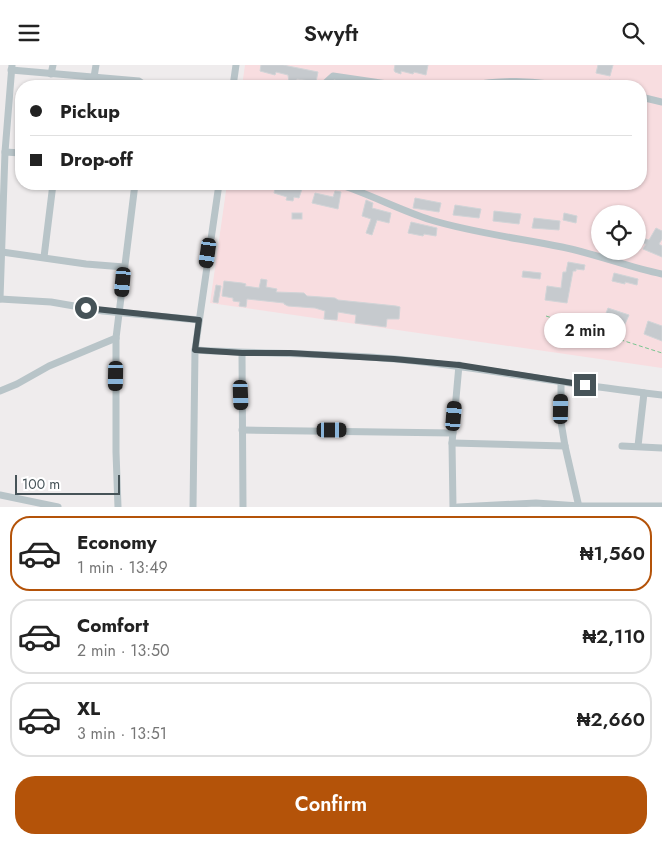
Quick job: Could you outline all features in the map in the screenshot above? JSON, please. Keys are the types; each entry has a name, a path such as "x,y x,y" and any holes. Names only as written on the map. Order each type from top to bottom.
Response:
{"street":[{"path":"51,74 53,65"},
{"path":"94,77 96,65"},
{"path":"234,80 236,65"},
{"path":"128,80 51,74 11,68 5,152 0,299 51,302 120,312 199,320"},
{"path":"328,80 332,76 360,80"},
{"path":"647,98 662,102"},
{"path":"5,152 15,153"},
{"path":"44,257 52,190"},
{"path":"118,507 116,338 134,190"},
{"path":"193,507 195,350 218,190"},
{"path":"357,190 402,210 433,220 495,235 561,247 662,274"},
{"path":"2,252 86,264 124,267"},
{"path":"0,391 49,366 116,338"},
{"path":"195,350 242,353 290,353 459,365 561,382 662,395"},
{"path":"242,353 243,507"},
{"path":"453,507 452,443 459,365"},
{"path":"561,382 561,422 564,446 579,506"},
{"path":"638,446 644,393"},
{"path":"242,430 453,433"},
{"path":"452,443 564,446"},
{"path":"622,447 662,448"},
{"path":"0,495 58,507"},
{"path":"458,507 536,503 579,506 662,506"}],"path":[{"path":"546,317 662,353"}],"shaded area":[{"path":"245,65 662,65 662,368 210,303 226,190 647,190 647,80 243,80"}],"building":[{"path":"261,65 283,65 318,72 316,80 289,80 288,75 276,72 275,75 260,71"},
{"path":"395,65 428,65 426,75 401,71 401,74 395,72"},
{"path":"598,65 613,65 610,76 596,73"},
{"path":"275,190 302,190 299,198 294,197 293,201 286,200 287,197 274,193"},
{"path":"335,191 341,192 338,209 312,203 315,193 333,197"},
{"path":"415,198 441,203 439,212 413,208"},
{"path":"366,200 373,203 372,208 391,213 389,223 377,220 372,235 366,233 371,219 362,216"},
{"path":"455,205 481,209 479,218 453,215"},
{"path":"494,211 521,214 519,224 493,221"},
{"path":"292,213 302,213 302,219 292,219"},
{"path":"564,213 577,216 576,223 563,220"},
{"path":"534,218 560,221 559,230 532,228"},
{"path":"411,222 437,228 436,236 408,233"},
{"path":"656,228 662,231 662,239 659,244 662,246 662,257 646,250 646,239 649,240"},
{"path":"568,262 585,265 584,270 576,269 576,271 573,271 567,303 545,300 547,286 561,288 563,272 566,272"},
{"path":"523,271 541,273 540,279 522,277"},
{"path":"614,273 638,279 637,285 612,281"},
{"path":"261,279 267,280 266,287 277,289 276,292 304,293 307,296 400,307 399,319 387,319 386,327 355,323 356,315 338,312 337,320 324,319 325,311 315,308 288,306 284,303 247,299 246,307 239,306 240,302 233,301 233,298 222,296 224,281 242,283 246,284 245,286 259,288"},
{"path":"216,285 221,286 218,303 213,302"},
{"path":"608,308 629,315 621,333 610,328 612,324 603,321"},
{"path":"648,321 662,326 662,341 644,334"}],"route":[{"path":"86,308 199,320 195,350 394,359 459,365 585,385"}]}
